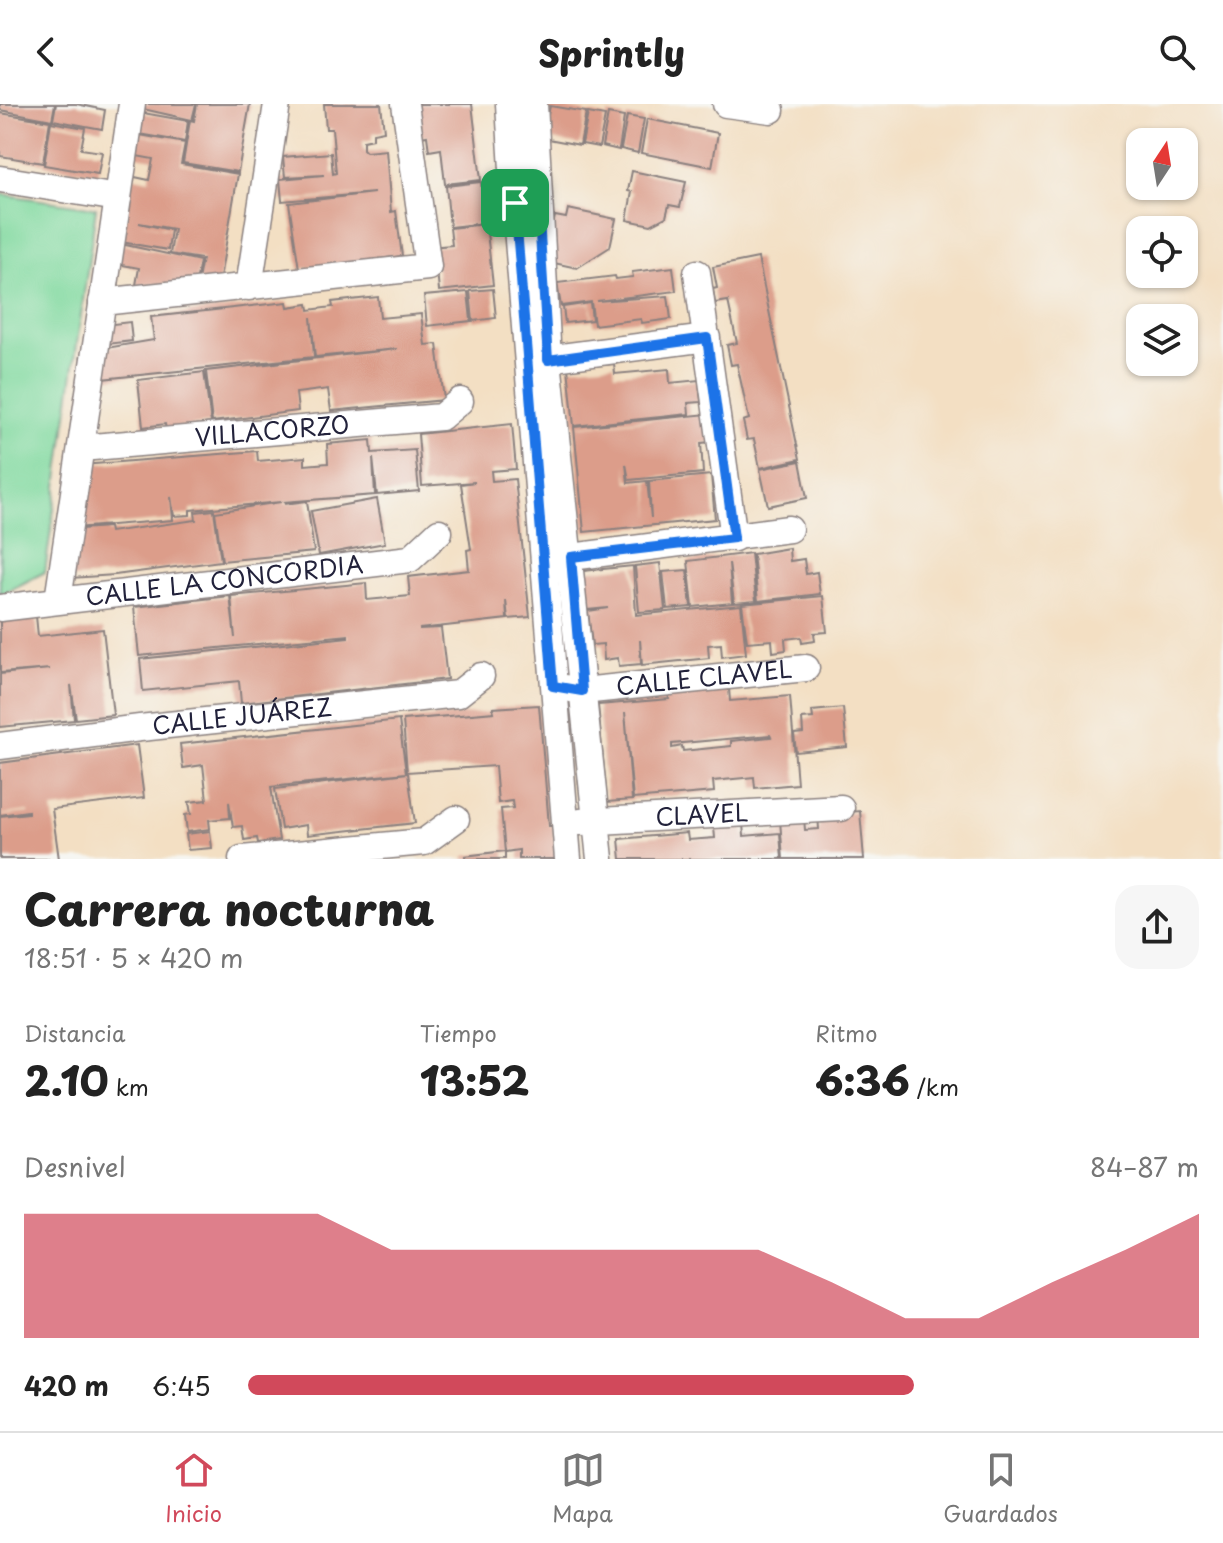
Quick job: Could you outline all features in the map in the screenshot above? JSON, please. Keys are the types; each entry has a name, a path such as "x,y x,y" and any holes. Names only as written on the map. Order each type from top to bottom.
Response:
{"street":[{"path":"58,600 132,104"},
{"path":"249,287 277,104"},
{"path":"102,302 428,267 405,104"},
{"path":"509,104 526,203 538,360 543,555 568,859"},
{"path":"526,203 534,104"},
{"path":"726,104 771,110"},
{"path":"0,179 118,198"},
{"path":"697,273 734,538"},
{"path":"538,360 707,338"},
{"path":"538,360 571,557 600,859"},
{"name":"VILLACORZO","path":"81,448 441,417 460,401"},
{"path":"543,555 571,557 789,529"},
{"name":"CALLE LA CONCORDIA","path":"0,608 410,559 439,532"},
{"name":"CALLE CLAVEL","path":"553,686 582,691 806,668"},
{"name":"CALLE JUÁREZ","path":"0,746 458,694 481,676"},
{"name":"CLAVEL","path":"565,822 841,808"},
{"path":"242,859 424,842 456,819"}],"green space":[{"path":"0,194 96,208 45,572 0,595"}],"building":[{"path":"0,104 55,104 52,120 0,110"},
{"path":"56,104 76,104 105,110 102,129 53,120"},
{"path":"144,104 196,104 192,120 143,109"},
{"path":"197,104 250,104 238,172 183,163 190,120 194,121"},
{"path":"324,104 381,104 384,131 373,133 373,139 363,141 363,149 366,152 386,150 391,212 396,211 402,256 299,269 289,203 374,193 282,201 280,179 324,175 285,177 283,157 331,153 333,174 336,173 332,129 326,129"},
{"path":"417,104 472,104 481,180 445,184 441,149 429,151 427,136 421,137"},
{"path":"550,106 586,112 580,145 543,138"},
{"path":"138,112 188,121 185,142 134,133"},
{"path":"0,113 50,121 43,163 0,156"},
{"path":"588,113 605,116 599,147 582,144"},
{"path":"608,114 624,117 619,150 602,146"},
{"path":"627,116 644,119 638,153 621,149"},
{"path":"647,119 718,133 712,167 641,153"},
{"path":"51,122 85,128 81,149 102,152 98,174 44,165"},
{"path":"134,134 185,143 181,164 238,174 219,284 198,280 202,259 170,254 174,229 139,223 171,230 168,250 121,242 130,176 149,180 153,159 131,155"},
{"path":"632,171 686,182 680,207 669,205 666,217 651,225 627,220"},
{"path":"481,182 485,223 450,227 446,186"},
{"path":"568,209 616,219 610,247 577,268 545,261 555,216 566,218"},
{"path":"486,224 493,285 439,291 437,269 430,247 452,245 450,228"},
{"path":"121,244 200,261 196,283 136,285 139,268 117,264"},
{"path":"758,258 800,459 760,468 754,439 747,440 743,421 749,419 737,364 731,365 727,345 737,343 728,301 715,303 713,289 717,288 713,267"},
{"path":"673,267 676,291 597,301 668,296 671,319 594,325 591,302 561,306 557,283 615,276 616,279 633,277 632,272"},
{"path":"493,289 496,318 473,321 470,291"},
{"path":"468,292 471,321 427,326 424,296"},
{"path":"378,297 380,318 421,314 425,345 437,344 444,400 331,411 328,389 296,393 298,411 212,422 206,371 397,349 315,357 311,317 314,357 101,379 106,348 154,340 151,317 287,302 288,307 308,304 309,310 333,307 332,302"},
{"path":"590,303 592,320 565,323 563,307"},
{"path":"130,322 132,341 107,344 104,325"},
{"path":"614,364 615,374 669,369 670,383 699,380 701,402 688,403 689,414 574,426 568,368"},
{"path":"204,372 211,423 166,429 165,424 143,427 138,380"},
{"path":"708,414 711,442 701,443 703,473 629,480 626,464 628,483 647,481 651,518 649,481 711,475 715,519 584,532 574,427"},
{"path":"512,424 516,469 491,471 492,481 515,479 530,617 508,619 506,600 507,619 419,629 441,628 447,679 241,703 239,681 143,691 140,659 348,635 139,656 134,607 230,596 235,638 231,596 366,583 367,600 410,596 408,577 469,570 467,550 471,549 461,484 475,482 422,486 418,434"},
{"path":"371,440 372,453 415,450 419,491 377,495 373,458 375,495 284,502 307,501 314,552 222,561 215,512 281,502 190,510 190,515 174,516 171,497 173,520 75,528 82,465 257,451 258,461 305,457 305,465 328,463 327,444"},
{"path":"800,461 807,498 768,506 760,469"},
{"path":"377,499 385,543 319,555 311,511"},
{"path":"214,510 221,561 71,578 81,529 109,527 110,532 196,520 195,512"},
{"path":"789,548 790,561 804,559 806,574 817,572 820,594 758,601 753,554"},
{"path":"751,553 756,601 734,603 729,563 732,603 693,607 688,561"},
{"path":"660,563 665,610 639,612 635,566"},
{"path":"633,566 636,615 741,605 746,654 722,657 721,644 708,645 709,658 642,665 640,640 641,664 619,666 618,658 604,660 603,644 592,645 588,611 608,608 587,610 583,571"},
{"path":"687,570 691,607 667,609 663,572"},
{"path":"823,596 827,632 814,633 815,641 802,643 801,637 785,639 786,650 773,652 772,640 747,642 742,604"},
{"path":"36,616 38,636 103,629 113,715 76,719 71,685 74,720 0,727 0,674 50,669 0,673 0,619"},
{"path":"729,689 730,701 790,696 797,784 755,788 754,777 713,781 714,792 633,799 625,712 632,800 607,802 598,705 669,699 668,694","holes":["771,737 731,741 731,746 683,751 682,746 672,748 672,744"]},
{"path":"539,705 549,826 553,826 556,859 519,859 519,850 505,852 501,809 513,808 512,801 498,803 495,766 407,772 403,720"},
{"path":"843,708 847,747 796,752 794,734 803,733 802,719 813,718 812,711"},
{"path":"399,720 406,773 271,787 279,840 258,843 257,838 244,840 242,826 233,827 229,802 230,818 209,820 210,829 187,832 185,815 191,814 189,802 207,800 203,765 183,768 180,744"},
{"path":"137,745 144,798 52,809 59,859 0,859 0,816 28,811 0,815 0,763"},
{"path":"408,773 415,823 307,835 306,825 281,829 275,789"},
{"path":"860,811 864,859 783,859 780,820 804,818 805,830 819,829 818,815"},
{"path":"743,824 744,836 780,833 782,859 621,859 619,839 687,833 688,840 715,838 714,827"},
{"path":"210,831 212,848 188,850 186,834"},
{"path":"505,851 505,859 465,859 465,856"}],"route":[{"path":"515,203 538,203 548,360 707,338 734,538 571,557 582,691 553,686 515,203"}]}
